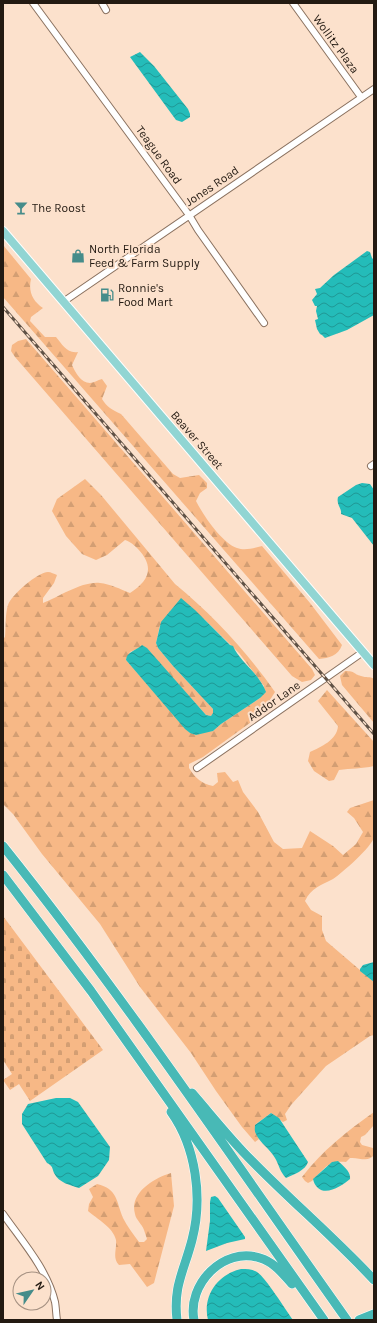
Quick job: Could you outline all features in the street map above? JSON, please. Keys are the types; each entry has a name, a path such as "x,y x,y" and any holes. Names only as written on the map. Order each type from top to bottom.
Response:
{"highway":[{"path":"3,846 42,895 160,1057 347,1320"},
{"path":"3,875 86,984 139,1057 323,1319"},
{"path":"139,1057 149,1080 172,1114 184,1136 194,1171 197,1198 196,1220 192,1240 177,1290 177,1320"},
{"path":"160,1057 251,1160 374,1280"},
{"path":"194,1320 194,1298 199,1285 204,1278 213,1268 225,1261 232,1258 246,1256 261,1258 274,1265 323,1319"},
{"path":"362,1319 374,1314"}],"main road":[{"name":"Beaver Street","path":"3,231 374,665"}],"street":[{"name":"Teague Road","path":"33,3 189,215 264,323"},
{"path":"102,3 106,10"},
{"name":"Wollitz Plaza","path":"293,3 361,97"},
{"name":"Jones Road","path":"63,302 374,89"},
{"name":"Addor Lane","path":"197,768 363,652"},
{"path":"3,1214 44,1274 55,1302 57,1320"}],"green space":[{"path":"3,245 31,279 30,288 32,296 43,308 31,317 30,321 45,337 56,337 68,350 78,352 72,365 79,377 87,383 93,383 102,379 107,386 102,399 104,402 110,408 121,414 173,474 180,478 199,475 207,483 207,488 200,493 196,501 208,521 225,541 237,548 246,549 262,546 310,603 342,645 336,654 319,659 3,297"},
{"path":"26,339 312,669 315,675 311,680 302,682 292,676 15,357 11,351 12,345 18,341"},
{"path":"85,479 101,495 175,584 203,608 241,648 275,692 261,715 203,757 189,764 189,768 196,778 205,784 213,786 218,782 217,773 225,772 233,782 238,780 243,792 258,812 274,842 283,849 302,848 310,831 333,846 343,855 356,844 363,832 354,818 347,812 350,808 374,800 374,837 368,847 349,866 333,879 313,890 305,901 311,910 322,916 322,930 326,941 374,982 374,1035 370,1036 326,1066 291,1105 285,1114 287,1120 283,1122 271,1113 256,1124 255,1131 259,1139 255,1142 242,1127 216,1091 191,1053 140,987 100,924 42,854 13,814 3,804 3,639 5,637 6,616 10,601 19,590 32,580 48,572 57,575 54,583 43,598 43,603 78,587 93,583 108,584 130,593 142,584 148,573 147,562 143,556 134,545 125,540 107,555 96,560 82,554 66,536 52,511 57,499","holes":["204,619 239,653 264,686 260,698 213,731 190,733 126,660 130,652 142,646 146,648 206,715 211,716 213,709 158,648 156,643 160,625"]},
{"path":"345,671 374,679 374,723 342,685 340,676"},
{"path":"327,690 374,742 374,766 339,770 334,780 329,781 314,771 308,761 310,752 332,739 337,731 338,726 318,701"},
{"path":"3,916 103,1050 30,1101 19,1084 10,1090 3,1080 12,1074 3,1060"},
{"path":"374,1112 374,1125 365,1135 361,1137 360,1142 362,1145 373,1148 374,1155 372,1157 369,1159 350,1158 346,1162 335,1162 323,1169 312,1181 308,1183 305,1181 302,1177 318,1158 344,1134"},
{"path":"171,1173 174,1206 154,1283 147,1287 130,1264 119,1265 117,1262 115,1256 116,1240 112,1231 88,1211 89,1204 93,1197 89,1189 97,1184 104,1186 113,1192 128,1227 139,1242 144,1242 147,1239 136,1216 134,1206 136,1199 144,1188 164,1175"}],"water":[{"path":"140,52 154,66 188,109 190,117 182,122 176,120 130,57"},
{"path":"367,251 370,252 374,260 374,315 347,330 325,338 317,329 315,320 318,319 316,311 317,306 315,306 312,300 317,294 315,289 320,288 334,275"},
{"path":"362,483 370,484 374,490 374,546 352,518 341,514 338,502 338,497 356,485"},
{"path":"181,598 230,645 233,646 236,652 259,679 266,692 260,698 213,731 196,735 185,729 126,660 130,653 142,645 147,648 206,715 211,716 213,709 173,666 158,648 156,643 161,622"},
{"path":"374,962 374,982 360,971 360,969 363,965"},
{"path":"56,1098 70,1098 78,1102 110,1147 109,1160 98,1176 79,1188 65,1183 56,1176 51,1166 47,1163 22,1124 22,1114 28,1104"},
{"path":"271,1113 279,1118 308,1162 302,1170 286,1178 273,1155 260,1140 255,1131 255,1125"},
{"path":"338,1161 348,1171 350,1179 335,1189 326,1191 318,1188 313,1179 332,1162"},
{"path":"215,1196 218,1198 245,1239 227,1243 206,1251 210,1221 210,1202 211,1197"},
{"path":"241,1269 253,1270 261,1275 293,1320 208,1320 207,1303 214,1287 225,1276"}],"railway":[{"path":"3,307 374,734"}],"place":[{"name":"The Roost","path":"21,208"},
{"name":"North Florida Feed & Farm Supply","path":"78,256"},
{"name":"Ronnie's Food Mart","path":"107,295"}]}
